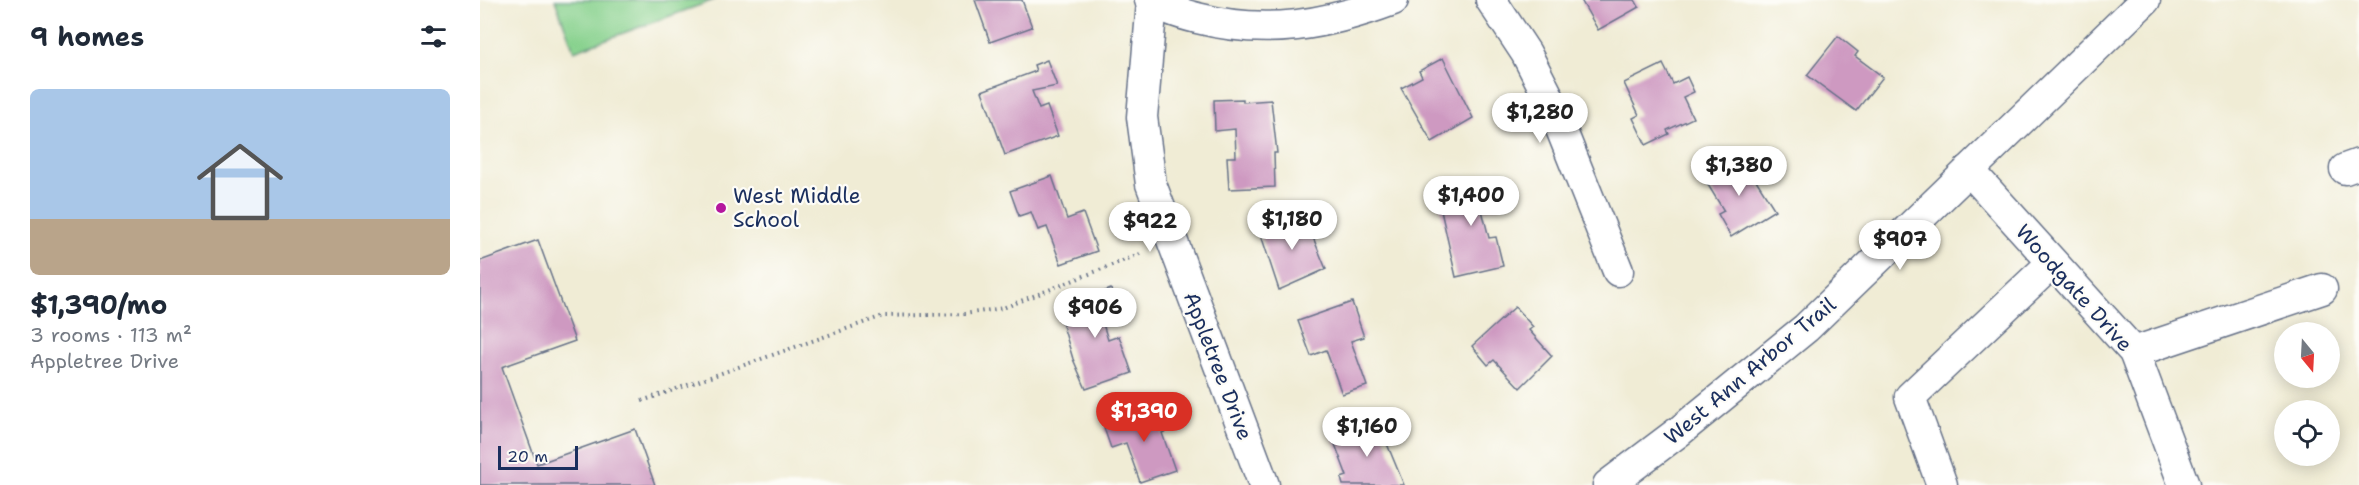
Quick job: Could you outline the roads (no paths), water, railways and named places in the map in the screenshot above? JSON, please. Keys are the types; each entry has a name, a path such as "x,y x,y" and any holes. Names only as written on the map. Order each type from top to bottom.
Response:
{"street":[{"path":"1151,1 1182,15 1221,25 1254,29 1293,27 1352,15 1394,0"},
{"path":"1491,0 1526,53 1547,94 1618,272"},
{"name":"West Ann Arbor Trail","path":"1608,485 1681,430 1806,328 2145,0"},
{"name":"Appletree Drive","path":"1151,1 1142,117 1151,184 1264,485"},
{"name":"Woodgate Drive","path":"1970,170 2051,264 2134,352 2184,485"},
{"path":"1942,485 1910,398 2051,264"},
{"path":"2134,352 2322,289"}],"place":[{"name":"West Middle School","path":"721,208"}]}
